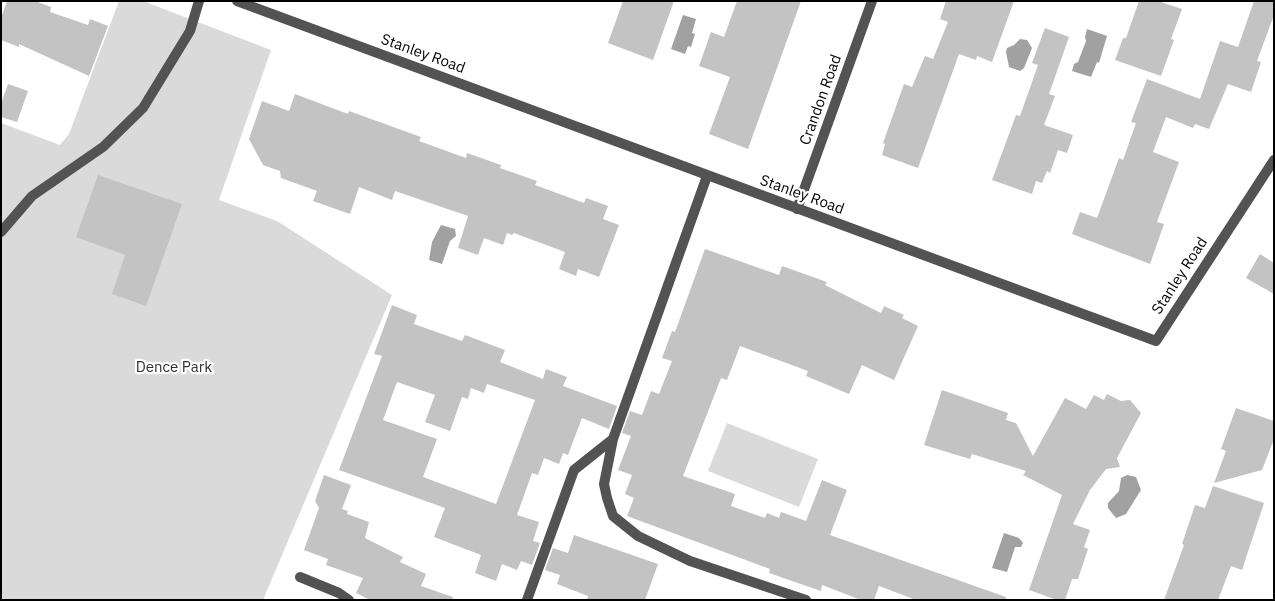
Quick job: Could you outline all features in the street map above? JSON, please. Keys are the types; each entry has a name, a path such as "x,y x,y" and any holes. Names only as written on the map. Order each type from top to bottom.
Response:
{"street":[{"path":"1,232 32,196 103,147 143,108 190,31 199,1"},
{"name":"Stanley Road","path":"237,1 1156,341 1274,160"},
{"name":"Crandon Road","path":"797,209 872,1"},
{"path":"707,176 613,439 604,484 613,516 638,536 690,561 806,600"},
{"path":"527,600 574,470 613,439"},
{"path":"300,577 339,593 349,600"}],"green space":[{"name":"Dence Park","path":"119,1 143,1 271,50 219,200 277,221 392,295 263,600 1,600 1,123 60,145 69,134"},
{"path":"727,423 818,459 799,507 708,471"}],"shaded area":[{"path":"683,15 696,19 692,33 695,34 691,47 688,46 685,54 671,49"},
{"path":"1087,29 1107,36 1099,63 1097,62 1091,77 1072,71 1074,64 1078,62 1086,41"},
{"path":"1020,39 1027,40 1032,48 1024,68 1020,71 1009,67 1006,52 1007,48 1014,45"},
{"path":"441,225 455,229 456,236 450,241 442,264 429,260 432,242"},
{"path":"1127,475 1136,477 1141,490 1126,514 1116,518 1108,508 1108,503 1119,491 1121,478"},
{"path":"1004,533 1019,538 1023,543 1021,547 1015,547 1007,572 992,568"}],"building":[{"path":"7,1 35,1 51,7 50,12 88,25 90,19 108,26 89,76 19,44 19,47 1,40 1,18"},
{"path":"623,1 674,1 653,60 608,43"},
{"path":"737,1 801,1 748,149 709,134 730,77 699,66 711,32 724,37"},
{"path":"946,1 1014,1 992,62 977,56 976,60 959,54 918,168 882,155 885,144 883,143 904,84 912,87 925,56 933,59 948,22 940,19"},
{"path":"1139,1 1158,1 1182,9 1171,39 1174,40 1161,76 1115,60 1123,38 1126,38"},
{"path":"1254,1 1274,1 1274,15 1257,61 1261,62 1251,92 1228,84 1209,129 1195,124 1193,128 1166,117 1153,152 1179,162 1157,222 1164,224 1150,264 1072,234 1080,212 1097,218 1119,158 1123,160 1136,123 1131,122 1147,79 1200,99 1220,41 1238,47"},
{"path":"1045,28 1069,37 1049,94 1055,96 1044,125 1073,135 1067,153 1058,150 1050,173 1047,171 1042,183 1036,181 1032,194 992,180 1016,115 1020,116 1038,65 1032,63"},
{"path":"8,84 28,91 17,122 1,117 1,104"},
{"path":"295,94 348,114 349,111 421,137 419,141 466,158 467,153 501,165 500,168 537,181 535,185 584,203 586,198 608,206 603,219 619,225 599,277 578,269 576,276 559,269 565,252 514,233 512,235 507,233 503,245 484,238 478,255 458,248 468,216 395,191 392,200 359,187 350,214 313,201 317,191 281,178 280,171 263,165 249,139 262,101 289,111"},
{"path":"98,175 182,204 146,306 112,294 125,255 76,237"},
{"path":"705,249 779,275 782,266 827,282 825,285 881,313 884,306 904,315 902,318 918,326 894,380 862,365 849,394 806,376 808,371 740,346 727,380 721,378 683,476 735,494 731,506 765,518 767,513 779,518 781,512 806,521 822,480 847,490 830,535 1006,597 1006,600 916,600 879,586 874,600 861,600 822,585 821,591 769,573 770,569 627,516 634,498 625,494 632,475 618,470 631,436 622,433 630,411 642,415 651,391 659,394 672,361 662,358 672,331 675,332"},
{"path":"1260,254 1274,263 1274,294 1246,278"},
{"path":"392,305 417,315 414,324 462,341 465,335 505,350 500,362 543,379 546,369 567,377 563,386 617,406 609,429 582,418 568,455 563,453 559,464 544,458 538,475 532,473 517,515 539,522 533,541 540,543 532,565 521,561 517,570 502,564 496,581 475,573 481,555 434,537 445,508 339,470 382,356 374,354","holes":["397,382 435,395 425,422 450,431 462,397 468,399 471,388 484,393 487,384 535,400 496,504 423,477 437,439 383,420"]},
{"path":"942,390 1008,413 1006,420 1016,423 1033,456 1065,398 1086,409 1094,395 1104,400 1107,394 1121,401 1130,400 1141,413 1117,458 1120,467 1106,469 1090,490 1073,524 1090,530 1084,547 1088,549 1078,579 1072,579 1065,600 1057,600 1029,590 1062,495 1023,475 1026,471 972,454 970,459 924,445"},
{"path":"1236,408 1274,421 1274,439 1262,470 1214,483 1226,451 1221,449"},
{"path":"324,475 351,485 342,509 348,511 347,514 369,522 365,538 403,557 400,562 426,574 421,586 453,597 452,600 370,600 356,593 363,578 326,565 328,559 304,550 319,508 315,501"},
{"path":"1213,486 1264,503 1242,570 1231,566 1218,600 1164,600 1184,545 1182,544 1195,505 1205,508"},
{"path":"574,535 658,564 645,600 587,600 588,596 557,584 560,575 545,570 553,548 568,553"}]}
